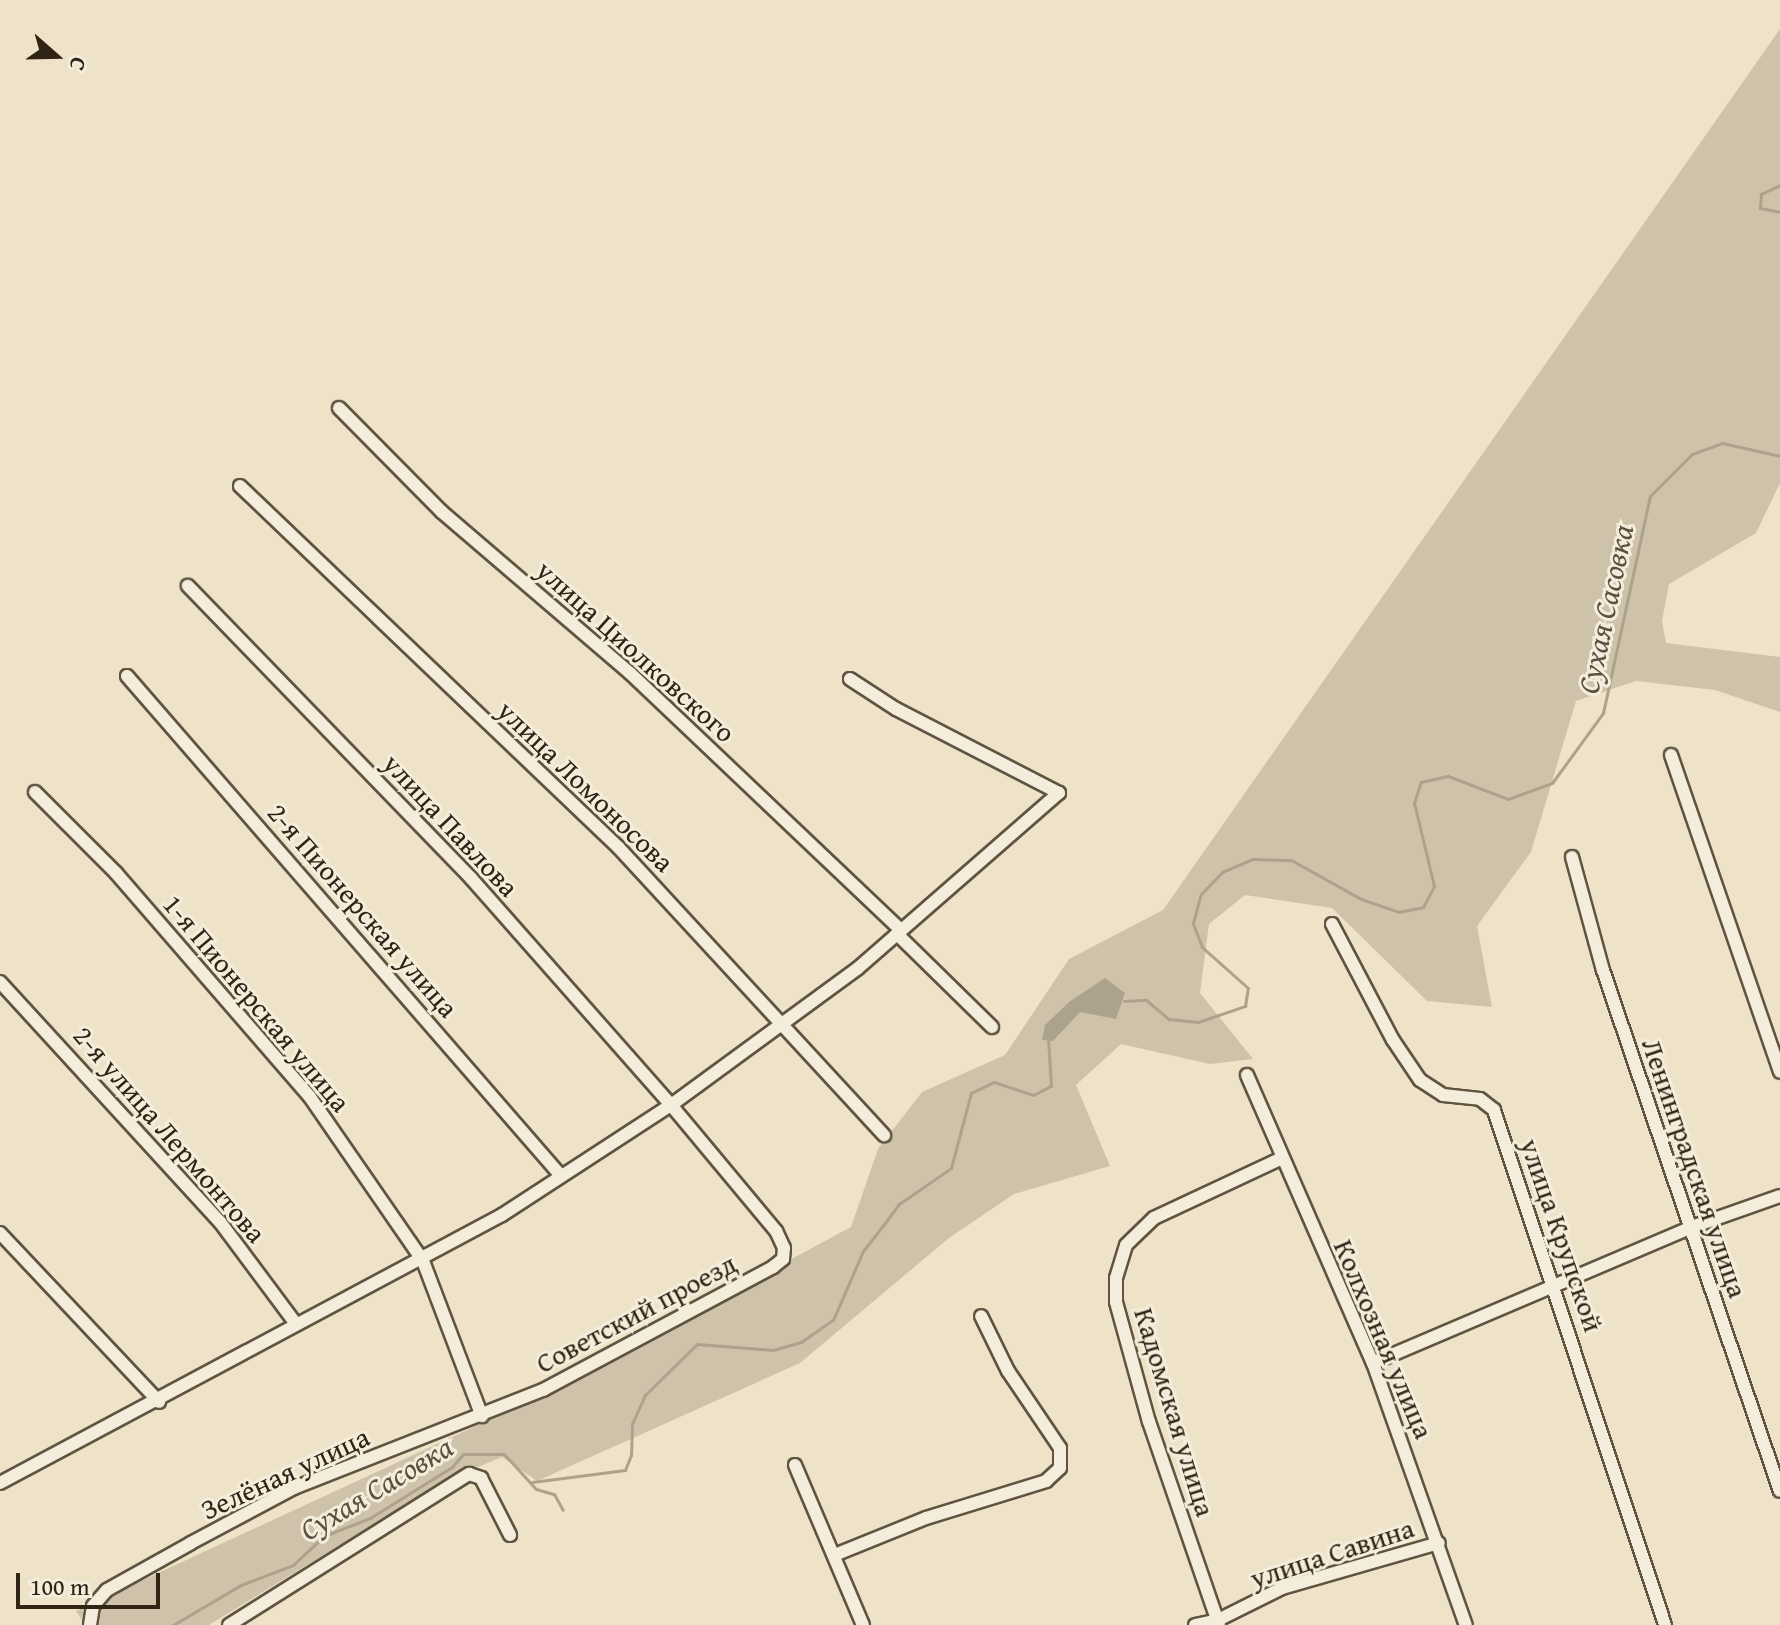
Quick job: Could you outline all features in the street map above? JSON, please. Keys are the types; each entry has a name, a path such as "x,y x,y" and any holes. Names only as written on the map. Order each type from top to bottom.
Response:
{"street":[{"name":"улица Циолковского","path":"339,408 442,512 630,673 899,932 992,1027"},
{"name":"улица Ломоносова","path":"240,486 619,848 784,1023 884,1135"},
{"name":"улица Павлова","path":"188,586 471,878 671,1105"},
{"name":"2-я Пионерская улица","path":"127,676 561,1176"},
{"path":"0,1483 159,1402 296,1324 423,1261 671,1105 784,1023 899,932 1059,793 896,709 850,679"},
{"path":"1671,755 1780,1072"},
{"name":"1-я Пионерская улица","path":"35,792 116,873 310,1097 423,1261"},
{"name":"Ленинградская улица","path":"1572,857 1603,970 1780,1491"},
{"name":"улица Крупской","path":"1332,924 1393,1040 1420,1080 1443,1095 1480,1099 1494,1110 1555,1286 1665,1625"},
{"name":"2-я улица Лермонтова","path":"0,982 220,1222 296,1324"},
{"name":"Колхозная улица","path":"1247,1075 1280,1159 1373,1363 1466,1625"},
{"name":"Советский проезд","path":"482,1416 576,1374 783,1259 784,1248 776,1231 671,1105"},
{"name":"Кадомская улица","path":"1218,1623 1149,1422 1116,1302 1116,1278 1126,1245 1154,1218 1280,1159"},
{"path":"1373,1363 1689,1228 1780,1196"},
{"path":"0,1233 159,1402"},
{"path":"423,1261 482,1416"},
{"path":"837,1554 926,1518 1046,1481 1060,1468 1060,1448 1008,1371 981,1316"},
{"name":"Зелёная улица","path":"90,1625 93,1606 107,1590 281,1495 433,1430 482,1416"},
{"path":"795,1465 837,1554 863,1625"},
{"path":"229,1625 469,1474 481,1478 510,1535"},
{"name":"улица Савина","path":"1195,1625 1218,1623 1282,1588 1439,1543"}],"shaded area":[{"path":"1780,29 1780,483 1756,533 1669,584 1662,621 1666,643 1780,657 1780,712 1715,690 1636,681 1576,701 1531,852 1477,926 1492,1007 1427,1001 1332,908 1245,895 1209,924 1200,993 1253,1059 1210,1064 1121,1044 1076,1085 1110,1166 1014,1194 949,1238 800,1363 537,1481 502,1457 444,1481 209,1625 85,1625 76,1611 515,1408 851,1227 878,1149 922,1092 1005,1055 1069,959 1163,910"},
{"path":"1105,978 1125,993 1116,1019 1080,1012 1053,1041 1042,1040 1045,1025 1069,1002"}],"waterway":[{"name":"Сухая Сасовка","path":"1780,185 1761,194 1760,208 1780,212"},
{"name":"Сухая Сасовка","path":"1124,1001 1146,1000 1169,1019 1198,1022 1245,1006 1248,988 1202,947 1193,923 1201,894 1222,872 1253,859 1291,860 1361,899 1398,912 1423,907 1434,886 1414,803 1421,782 1448,776 1508,799 1552,783 1603,713 1650,496 1692,454 1722,443 1780,456"},
{"name":"Сухая Сасовка","path":"532,1482 625,1470 631,1455 632,1424 645,1395 697,1344 773,1350 801,1342 833,1320 863,1251 899,1204 951,1168 971,1093 994,1082 1033,1095 1051,1086 1048,1038"},
{"name":"Сухая Сасовка","path":"173,1625 241,1585 293,1565 324,1536 370,1518 452,1467 463,1454 504,1454 536,1489 554,1494 563,1510"}]}
